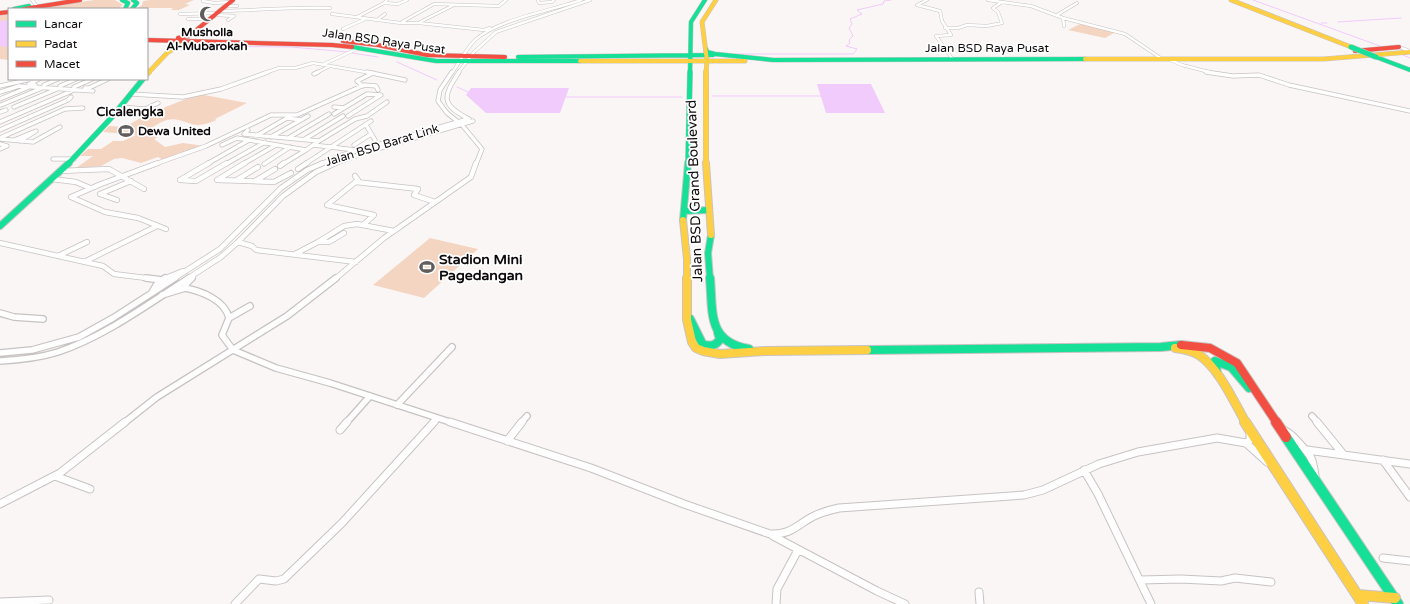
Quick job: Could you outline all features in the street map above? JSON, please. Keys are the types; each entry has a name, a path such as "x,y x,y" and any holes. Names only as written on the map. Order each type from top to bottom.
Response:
{"main road":[{"path":"17,8 34,3 67,0"},
{"path":"30,8 80,0"},
{"name":"Jalan BSD Grand Boulevard","path":"705,0 691,22 688,169 684,187 684,238 687,258 686,312 691,342 696,348 717,353 765,351"},
{"name":"Jalan BSD Grand Boulevard","path":"716,0 702,22 707,58 705,86 706,169 711,237 708,253 714,325 718,333"},
{"path":"1231,0 1410,70"},
{"path":"1238,0 1354,47"},
{"path":"128,2 137,3 133,8"},
{"path":"166,40 188,36 224,9"},
{"path":"188,36 189,38 208,39"},
{"name":"Jalan BSD Raya Pusat","path":"148,38 199,42 316,39 352,42 436,56 675,59"},
{"path":"166,40 178,43 178,45"},
{"name":"Jalan BSD Raya Pusat","path":"166,40 259,40 311,43 418,60 467,56 675,59"},
{"path":"148,73 156,62 178,45 199,42"},
{"path":"1312,59 1338,57 1357,51 1397,47"},
{"path":"1312,59 1410,52"},
{"path":"675,59 687,53 690,58"},
{"name":"Jalan BSD Raya Pusat","path":"707,58 710,53 726,58 768,60 1312,59"},
{"path":"1380,57 1410,67"},
{"path":"675,59 684,63 690,58 707,58 713,63 726,58"},
{"path":"0,226 74,159 142,80"},
{"path":"684,211 710,210"},
{"path":"686,312 702,345 713,346 718,343 720,339 718,333"},
{"path":"718,333 722,338 737,347 765,351 1161,347 1191,350 1204,359 1217,375 1250,430 1363,604"},
{"path":"1161,347 1177,344 1194,344 1225,355 1237,363 1397,601"},
{"path":"1217,375 1215,361 1230,364 1278,424"},
{"path":"1358,595 1397,601"}],"street":[{"path":"357,17 387,0"},
{"path":"384,3 398,4 407,0"},
{"path":"401,23 435,4 499,6 506,0"},
{"path":"538,0 539,3 552,2 554,0"},
{"path":"332,14 401,23 419,23 484,30 499,27 581,0"},
{"path":"0,504 55,476 157,397 287,316 394,231 472,177 482,149 464,130 462,124 446,113 438,101 440,90 467,56 483,41 496,32 590,0"},
{"path":"928,0 917,5 939,11 945,28 950,35 936,36 953,60"},
{"path":"988,0 1031,6 1064,18 1129,35 1165,59 1182,66 1206,72 1233,76 1259,75 1289,85 1410,110"},
{"path":"203,1 214,3 234,16 228,20"},
{"path":"482,6 487,1"},
{"path":"945,28 958,28 966,25 986,26 1002,22 998,12 993,8 1002,2"},
{"path":"1056,15 1077,3"},
{"path":"256,10 264,5"},
{"path":"419,23 453,5"},
{"path":"180,14 224,9 275,10 295,7 330,8"},
{"path":"558,8 564,10"},
{"path":"188,19 224,9"},
{"path":"377,20 385,14"},
{"path":"343,29 366,18"},
{"path":"1064,18 1064,26"},
{"path":"480,36 499,27"},
{"path":"468,119 455,111 446,100 448,90 467,56 484,30"},
{"path":"1397,47 1410,52"},
{"path":"323,64 356,49"},
{"path":"131,94 183,97 221,89 279,68 294,69 312,63 331,65 405,80"},
{"path":"314,74 331,65"},
{"path":"363,86 357,81 372,73"},
{"path":"1,87 26,80"},
{"path":"37,80 29,84 93,91"},
{"path":"1,105 56,80"},
{"path":"14,107 74,80"},
{"path":"0,121 74,89 90,80"},
{"path":"74,89 95,88 106,82 106,80"},
{"path":"0,92 17,86 44,86"},
{"path":"166,229 138,218 105,212 71,197 90,188 123,177 148,166 206,146 271,115 297,115 363,86 374,86 377,87 378,90"},
{"path":"0,99 30,87"},
{"path":"334,114 369,93 381,95 348,116"},
{"path":"0,130 68,100 71,97"},
{"path":"347,100 355,101"},
{"path":"322,113 358,117 367,116 387,102"},
{"path":"120,107 145,109 158,103"},
{"path":"334,107 344,108"},
{"path":"0,138 65,109 83,108"},
{"path":"0,112 6,110"},
{"path":"290,137 328,114"},
{"path":"271,137 308,116"},
{"path":"305,139 343,116"},
{"path":"301,120 271,117 244,134 271,137 290,137 319,141"},
{"path":"280,166 358,117"},
{"path":"256,136 287,118"},
{"name":"Jalan BSD Barat Link","path":"89,340 122,321 160,295 221,257 291,189 316,172 370,151 473,121 468,119 350,152 324,162 292,179 212,255 190,268"},
{"path":"298,169 371,121"},
{"path":"366,125 375,140"},
{"path":"0,138 20,141 37,141 60,127"},
{"path":"13,140 36,131 20,141"},
{"path":"354,146 371,134"},
{"path":"222,145 235,138 275,143 276,145 306,150"},
{"path":"249,140 180,180 196,181 265,142"},
{"path":"0,144 7,146 0,150"},
{"path":"276,145 217,180 234,182 274,182 291,172"},
{"path":"314,145 357,150"},
{"path":"264,164 290,147"},
{"path":"330,148 333,150 350,152"},
{"path":"53,159 74,159"},
{"path":"234,182 258,167"},
{"path":"60,171 106,168 144,189"},
{"path":"255,182 275,169"},
{"path":"355,176 358,178 356,182 327,205 375,216 363,225"},
{"path":"52,179 76,182 90,188"},
{"path":"117,200 100,194 131,181"},
{"path":"356,182 418,189 414,195 435,202"},
{"path":"259,209 270,209"},
{"path":"294,255 318,242 342,226 363,225 394,231"},
{"path":"84,262 157,226"},
{"path":"318,242 329,242 344,233"},
{"path":"0,242 106,267 114,274 162,280"},
{"path":"58,256 87,242"},
{"path":"238,242 252,246 256,250 356,262"},
{"path":"152,292 154,286 162,280 175,273 190,268"},
{"path":"0,353 32,350 79,337 96,328 190,268"},
{"path":"160,295 185,288 196,273"},
{"path":"185,288 208,295 226,311 229,318"},
{"path":"250,306 229,318 222,335 233,350 276,368 370,396 591,468 684,504 770,534 877,592 905,604"},
{"path":"0,313 14,318 43,319"},
{"path":"58,344 52,348 89,340"},
{"path":"0,361 27,359 89,340"},
{"path":"397,405 452,347"},
{"path":"340,430 370,396"},
{"path":"507,441 527,416"},
{"path":"1312,416 1343,454"},
{"path":"235,604 259,579 276,581 284,579 342,523 438,419"},
{"path":"1278,424 1292,434 1307,450 1312,459 1316,480"},
{"path":"1246,444 1250,440 1250,430"},
{"path":"770,534 780,535 789,533 811,517 825,510 838,508 1024,495 1043,490 1084,470 1117,457 1199,440 1217,438 1246,444 1278,472"},
{"path":"1307,450 1410,464"},
{"path":"1383,460 1410,497"},
{"path":"1084,470 1098,494 1152,604"},
{"path":"55,476 90,489"},
{"path":"776,604 777,589 798,550"},
{"path":"1383,558 1410,560"},
{"path":"1140,580 1181,579 1221,581 1235,578 1271,582"},
{"path":"979,592 980,604"},
{"path":"0,602 49,600"}],"shaded area":[{"path":"94,0 115,0 123,5 119,8 38,8"},
{"path":"194,0 185,4 190,5 179,10 171,10 173,8 138,8 142,5 143,1"},
{"path":"8,13 8,60 0,59 0,14"},
{"path":"8,20 8,47 0,46 0,21"},
{"path":"1080,24 1116,32 1105,38 1068,30"},
{"path":"817,84 871,84 885,113 826,113"},
{"path":"471,88 569,88 560,113 486,113 466,95"},
{"name":"Dewa United","path":"199,94 247,103 215,119 217,120 208,123 198,125 171,119 157,124 143,134 158,137 154,139 165,147 183,143 205,146 163,160 158,157 141,163 122,158 114,159 101,166 76,168 93,156 80,156 88,149 101,149 113,141 123,141 136,135 103,132 109,126 125,127 149,113 120,110 122,108 155,111"},
{"name":"Stadion Mini Pagedangan","path":"430,238 478,249 424,298 373,285"}],"waterway":[{"path":"734,54 853,54 857,49 846,46 850,43 849,40 853,36 849,28 852,24 850,19 862,14 857,10 883,4 884,1 891,0"},
{"path":"1253,0 1380,46"},
{"path":"1338,22 1401,18"},
{"path":"1321,23 1327,23"},
{"path":"182,46 291,47 348,52"},
{"path":"352,53 378,57"},
{"path":"1403,55 1410,58"},
{"path":"397,62 437,80"},
{"path":"457,87 468,92"},
{"path":"712,96 821,96"},
{"path":"566,97 682,97"}],"traffic: fast":[{"path":"122,0 128,3 126,8"},
{"path":"133,0 137,3 133,8"},
{"path":"683,220 688,169 691,22 705,0"},
{"path":"19,8 29,6"},
{"path":"352,47 436,61 580,61"},
{"path":"1351,47 1376,57"},
{"path":"706,49 707,52 715,54 773,60 1085,59"},
{"path":"518,57 713,55"},
{"path":"1376,57 1410,70"},
{"path":"0,226 74,159 112,117 142,80"},
{"path":"684,211 709,210"},
{"path":"711,235 708,253 714,325 723,338 731,344 737,347 749,349"},
{"path":"690,319 703,345 715,345 720,339 718,333"},
{"path":"867,350 1161,347 1181,345"},
{"path":"1217,373 1215,361 1231,367 1249,388"},
{"path":"1286,437 1398,604"}],"traffic: slow":[{"path":"711,235 706,169 705,86 707,61 702,22 716,0"},
{"path":"1231,0 1351,47"},
{"path":"148,73 168,52 183,44"},
{"path":"1085,59 1324,59 1410,52"},
{"path":"580,61 745,61"},
{"path":"683,220 687,259 687,320 692,342 696,348 703,351 720,354 765,351 867,350"},
{"path":"1175,348 1198,354 1219,377 1252,434 1363,604"},
{"path":"1358,595 1395,598"}],"traffic: jam":[{"path":"30,8 80,0"},
{"path":"178,38 189,36 233,0"},
{"path":"0,13 8,12"},
{"path":"148,40 332,45 352,47"},
{"path":"343,41 378,45 427,55 505,57"},
{"path":"1355,51 1399,47"},
{"path":"1181,345 1210,348 1237,363 1286,437"}],"place":[{"name":"Musholla Al-Mubarokah","path":"207,14"},
{"name":"Dewa United","path":"126,131"},
{"name":"Stadion Mini Pagedangan","path":"427,267"}],"district":[{"name":"Cicalengka","path":"130,111"}]}
